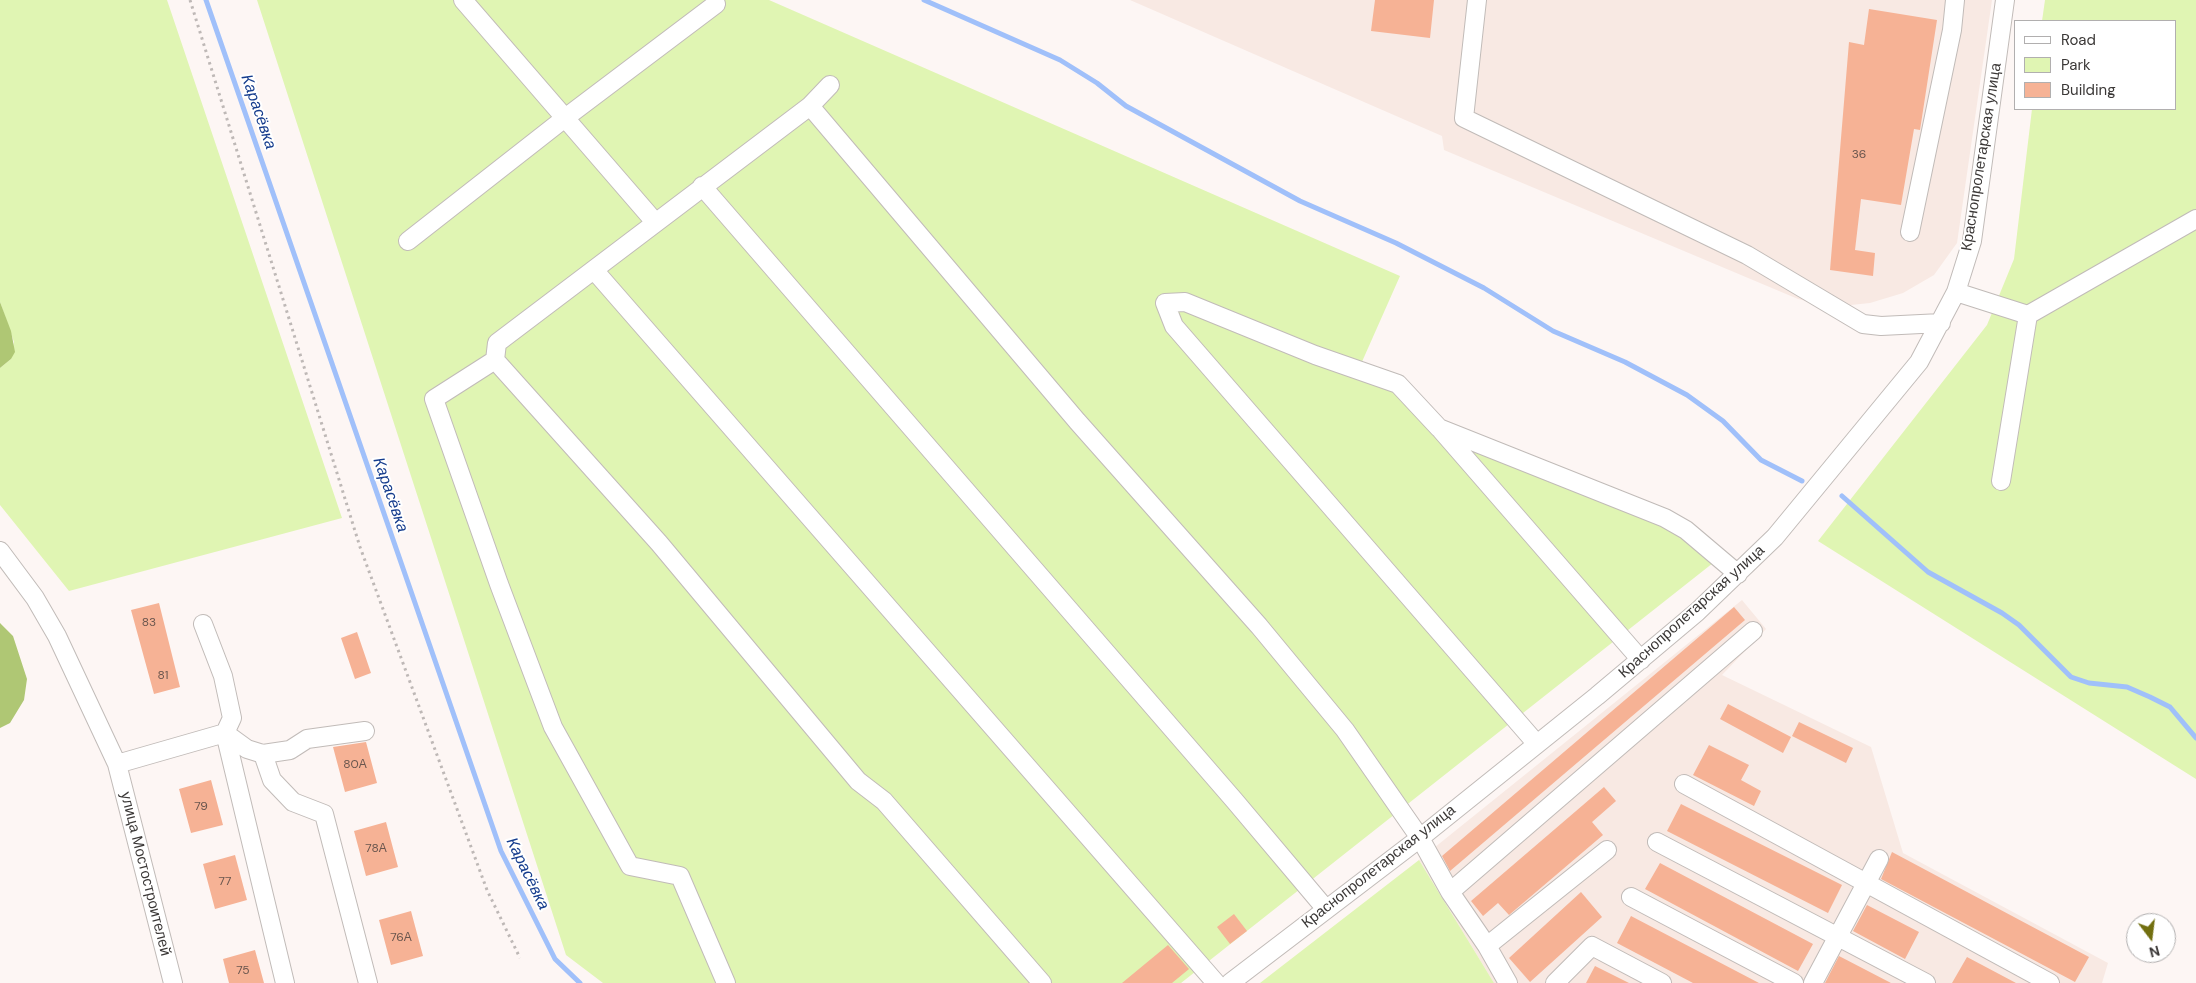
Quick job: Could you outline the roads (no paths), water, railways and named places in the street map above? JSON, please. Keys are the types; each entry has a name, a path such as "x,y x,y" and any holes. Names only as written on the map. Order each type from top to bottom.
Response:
{"street":[{"path":"463,0 655,222"},
{"path":"1477,0 1464,118 1747,255 1864,324 1881,326 1941,323"},
{"path":"1910,232 1952,30 1955,0"},
{"name":"Краснопролетарская улица","path":"1230,983 1325,908 1420,838 1641,660 1738,574 1775,537 1919,362 1956,292 1972,241 2006,0"},
{"path":"408,241 564,118 716,4"},
{"path":"830,85 810,106 497,343 495,360 659,542 858,781 884,801 1042,983"},
{"path":"810,106 1077,421 1265,633 1345,730 1420,838 1450,892 1487,946 1508,983"},
{"path":"702,186 1234,800 1325,908"},
{"path":"1956,292 2028,315 2196,219"},
{"path":"594,270 1216,983"},
{"path":"1536,743 1174,326 1165,303 1185,302 1315,355 1398,384 1439,428 1641,660"},
{"path":"2001,481 2028,315"},
{"path":"495,360 434,399 499,584 553,727 630,866 680,876 726,983"},
{"path":"1439,428 1665,518 1686,530 1738,574"},
{"name":"улица Мостостроителей","path":"0,551 35,598 57,636 82,684 117,764 173,983"},
{"path":"203,624 224,676 232,718 226,733 285,983"},
{"path":"1450,892 1753,631"},
{"path":"226,733 247,748 263,754 290,750 307,739 365,731"},
{"path":"117,764 226,733"},
{"path":"263,754 272,780 293,802 324,814 368,983"},
{"path":"1684,784 2050,983"},
{"path":"1658,842 1926,983"},
{"path":"1487,946 1607,850"},
{"path":"1813,983 1879,859"},
{"path":"1631,897 1794,983"},
{"path":"1555,983 1592,946 1662,983"}],"waterway":[{"name":"Карасёвка","path":"206,0 501,851 555,959 580,983"},
{"path":"924,0 1060,60 1097,83 1126,106 1300,201 1396,243 1484,288 1553,331 1625,362 1687,395 1723,421 1761,460 1802,481"},
{"path":"1842,496 1928,572 2002,613 2019,625 2071,677 2089,683 2127,687 2150,697 2170,707 2196,738"}]}
